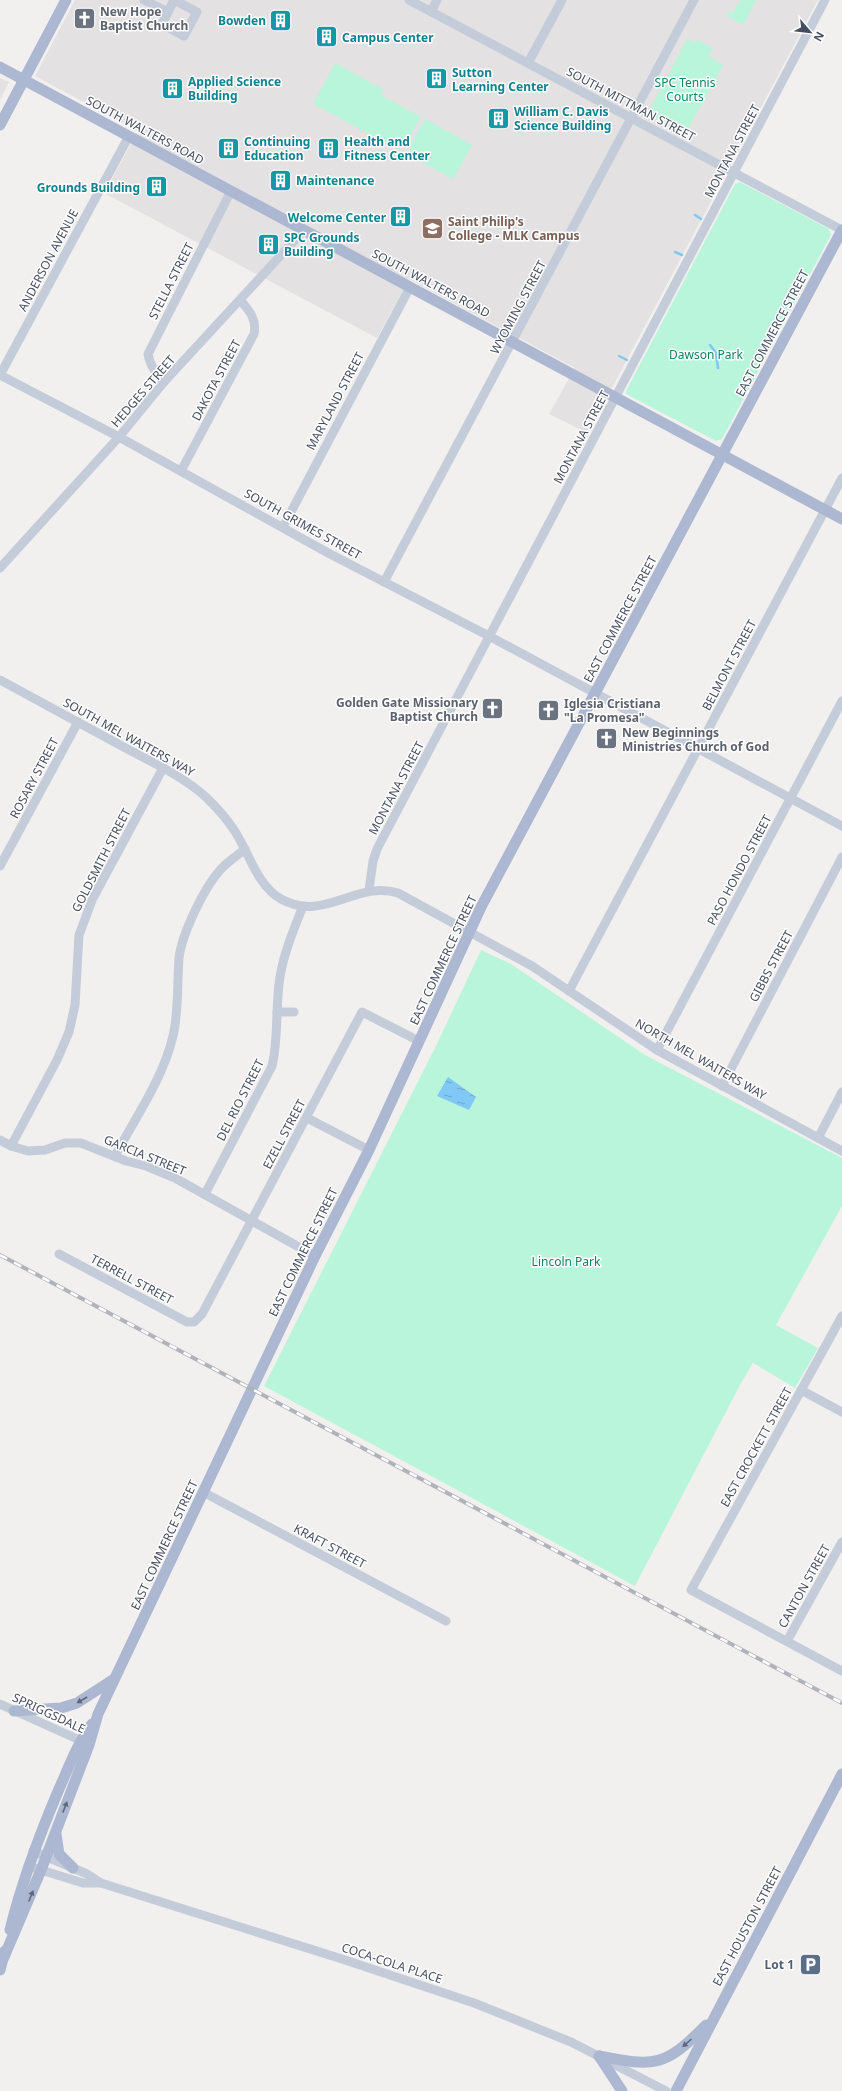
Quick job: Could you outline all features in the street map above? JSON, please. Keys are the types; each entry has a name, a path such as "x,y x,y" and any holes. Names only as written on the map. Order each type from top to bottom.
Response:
{"main road":[{"path":"0,125 66,0"},
{"name":"SOUTH WALTERS ROAD","path":"0,67 842,519"},
{"name":"EAST COMMERCE STREET","path":"0,1970 33,1851 315,1256 369,1150 481,907 842,230"},
{"path":"14,1710 61,1708 77,1703 115,1678"},
{"name":"EAST COMMERCE STREET","path":"4,1957 41,1870 84,1743"},
{"name":"EAST HOUSTON STREET","path":"676,2091 842,1774"},
{"path":"56,1829 56,1842 59,1854 73,1868"},
{"path":"599,2056 635,2063 654,2062 672,2056 687,2044 714,2016"},
{"path":"599,2056 622,2091"}],"street":[{"path":"144,0 168,12"},
{"name":"SOUTH MITTMAN STREET","path":"409,0 842,230"},
{"path":"431,12 437,0"},
{"path":"528,63 562,0"},
{"name":"WYOMING STREET","path":"384,582 694,0"},
{"name":"MONTANA STREET","path":"369,890 372,862 377,849 825,0"},
{"name":"ANDERSON AVENUE","path":"0,375 129,136"},
{"name":"STELLA STREET","path":"164,382 154,372 149,362 148,354 231,191"},
{"name":"HEDGES STREET","path":"0,568 119,437 164,382 304,230"},
{"name":"MARYLAND STREET","path":"283,527 410,287"},
{"name":"DAKOTA STREET","path":"181,471 254,334 255,322 253,317 240,300"},
{"name":"SOUTH GRIMES STREET","path":"0,375 119,437 384,582 489,636 842,826"},
{"name":"BELMONT STREET","path":"569,991 842,478"},
{"name":"SOUTH MEL WAITERS WAY","path":"0,680 163,768 180,778 207,798 234,830 266,887 281,899 303,906 329,904 369,890 387,890 398,893 470,932"},
{"name":"PASO HONDO STREET","path":"657,1050 842,701"},
{"name":"ROSARY STREET","path":"0,866 78,722"},
{"name":"GOLDSMITH STREET","path":"11,1146 57,1060 69,1032 75,1005 77,948 84,917 92,898 163,768"},
{"path":"115,1156 160,1073 173,1037 177,1013 179,958 190,922 215,876 224,866 245,849"},
{"name":"GIBBS STREET","path":"722,1086 842,857"},
{"name":"DEL RIO STREET","path":"205,1194 272,1066 276,1048 280,976 285,953 303,906"},
{"name":"NORTH MEL WAITERS WAY","path":"470,932 532,966 657,1050 842,1151"},
{"path":"277,1012 294,1012"},
{"name":"EZELL STREET","path":"194,1322 202,1314 362,1012 419,1041"},
{"path":"818,1138 842,1092"},
{"path":"307,1118 369,1150"},
{"name":"GARCIA STREET","path":"0,1140 11,1146 28,1151 37,1151 65,1143 81,1143 164,1172 315,1256"},
{"name":"TERRELL STREET","path":"59,1254 187,1322 194,1322"},
{"name":"EAST CROCKETT STREET","path":"787,1641 691,1590 842,1316"},
{"path":"801,1390 842,1412"},
{"name":"KRAFT STREET","path":"203,1492 446,1621"},
{"name":"CANTON STREET","path":"787,1641 842,1542"},
{"path":"787,1641 842,1672"},
{"name":"SPRIGGSDALE","path":"0,1704 84,1743"},
{"name":"COCA-COLA PLACE","path":"33,1851 87,1874 101,1883 422,1985 535,2026 599,2056 666,2091"},
{"name":"COCA-COLA PLACE","path":"28,1866 83,1883 101,1883"}],"shaded area":[{"name":"Saint Philip's College - MLK Campus","path":"75,0 818,0 588,433 549,414 575,368 409,279 377,338 104,193 138,131 35,76"},
{"path":"0,78 9,82 0,100"}],"green space":[{"path":"743,0 756,0 743,25 727,16 729,12 733,13 739,1 741,2"},
{"name":"SPC Tennis Courts","path":"687,39 695,43 697,40 713,48 708,56 723,65 686,133 648,113"},
{"path":"335,63 383,89 381,95 421,117 407,142 399,150 313,104"},
{"path":"425,119 472,145 453,179 410,156 411,144"},
{"name":"Dawson Park","path":"740,182 829,229 831,235 722,439 716,441 626,394 626,391 735,184"},
{"name":"Lincoln Park","path":"481,950 511,964 645,1055 842,1158 842,1206 776,1325 818,1348 795,1388 753,1363 740,1385 635,1586 264,1386 437,1044"}],"water":[{"path":"448,1077 476,1097 469,1110 437,1096"}],"waterway":[{"path":"695,215 701,219"},
{"path":"675,252 682,255"},
{"path":"710,345 716,353 718,368"},
{"path":"619,356 627,360"}],"railway":[{"path":"0,1255 842,1703"}],"place":[{"name":"New Hope Baptist Church","path":"84,18"},
{"name":"Bowden","path":"281,20"},
{"name":"Campus Center","path":"327,37"},
{"name":"Sutton Learning Center","path":"437,79"},
{"name":"Applied Science Building","path":"172,88"},
{"name":"William C. Davis Science Building","path":"499,118"},
{"name":"Continuing Education","path":"229,148"},
{"name":"Health and Fitness Center","path":"329,148"},
{"name":"Maintenance","path":"281,180"},
{"name":"Grounds Building","path":"156,187"},
{"name":"Welcome Center","path":"401,217"},
{"name":"Saint Philip's College - MLK Campus","path":"433,228"},
{"name":"SPC Grounds Building","path":"268,244"},
{"name":"Golden Gate Missionary Baptist Church","path":"493,709"},
{"name":"Iglesia Cristiana \"La Promesa\"","path":"549,710"},
{"name":"New Beginnings Ministries Church of God","path":"607,739"},
{"name":"Lot 1","path":"810,1964"}]}
